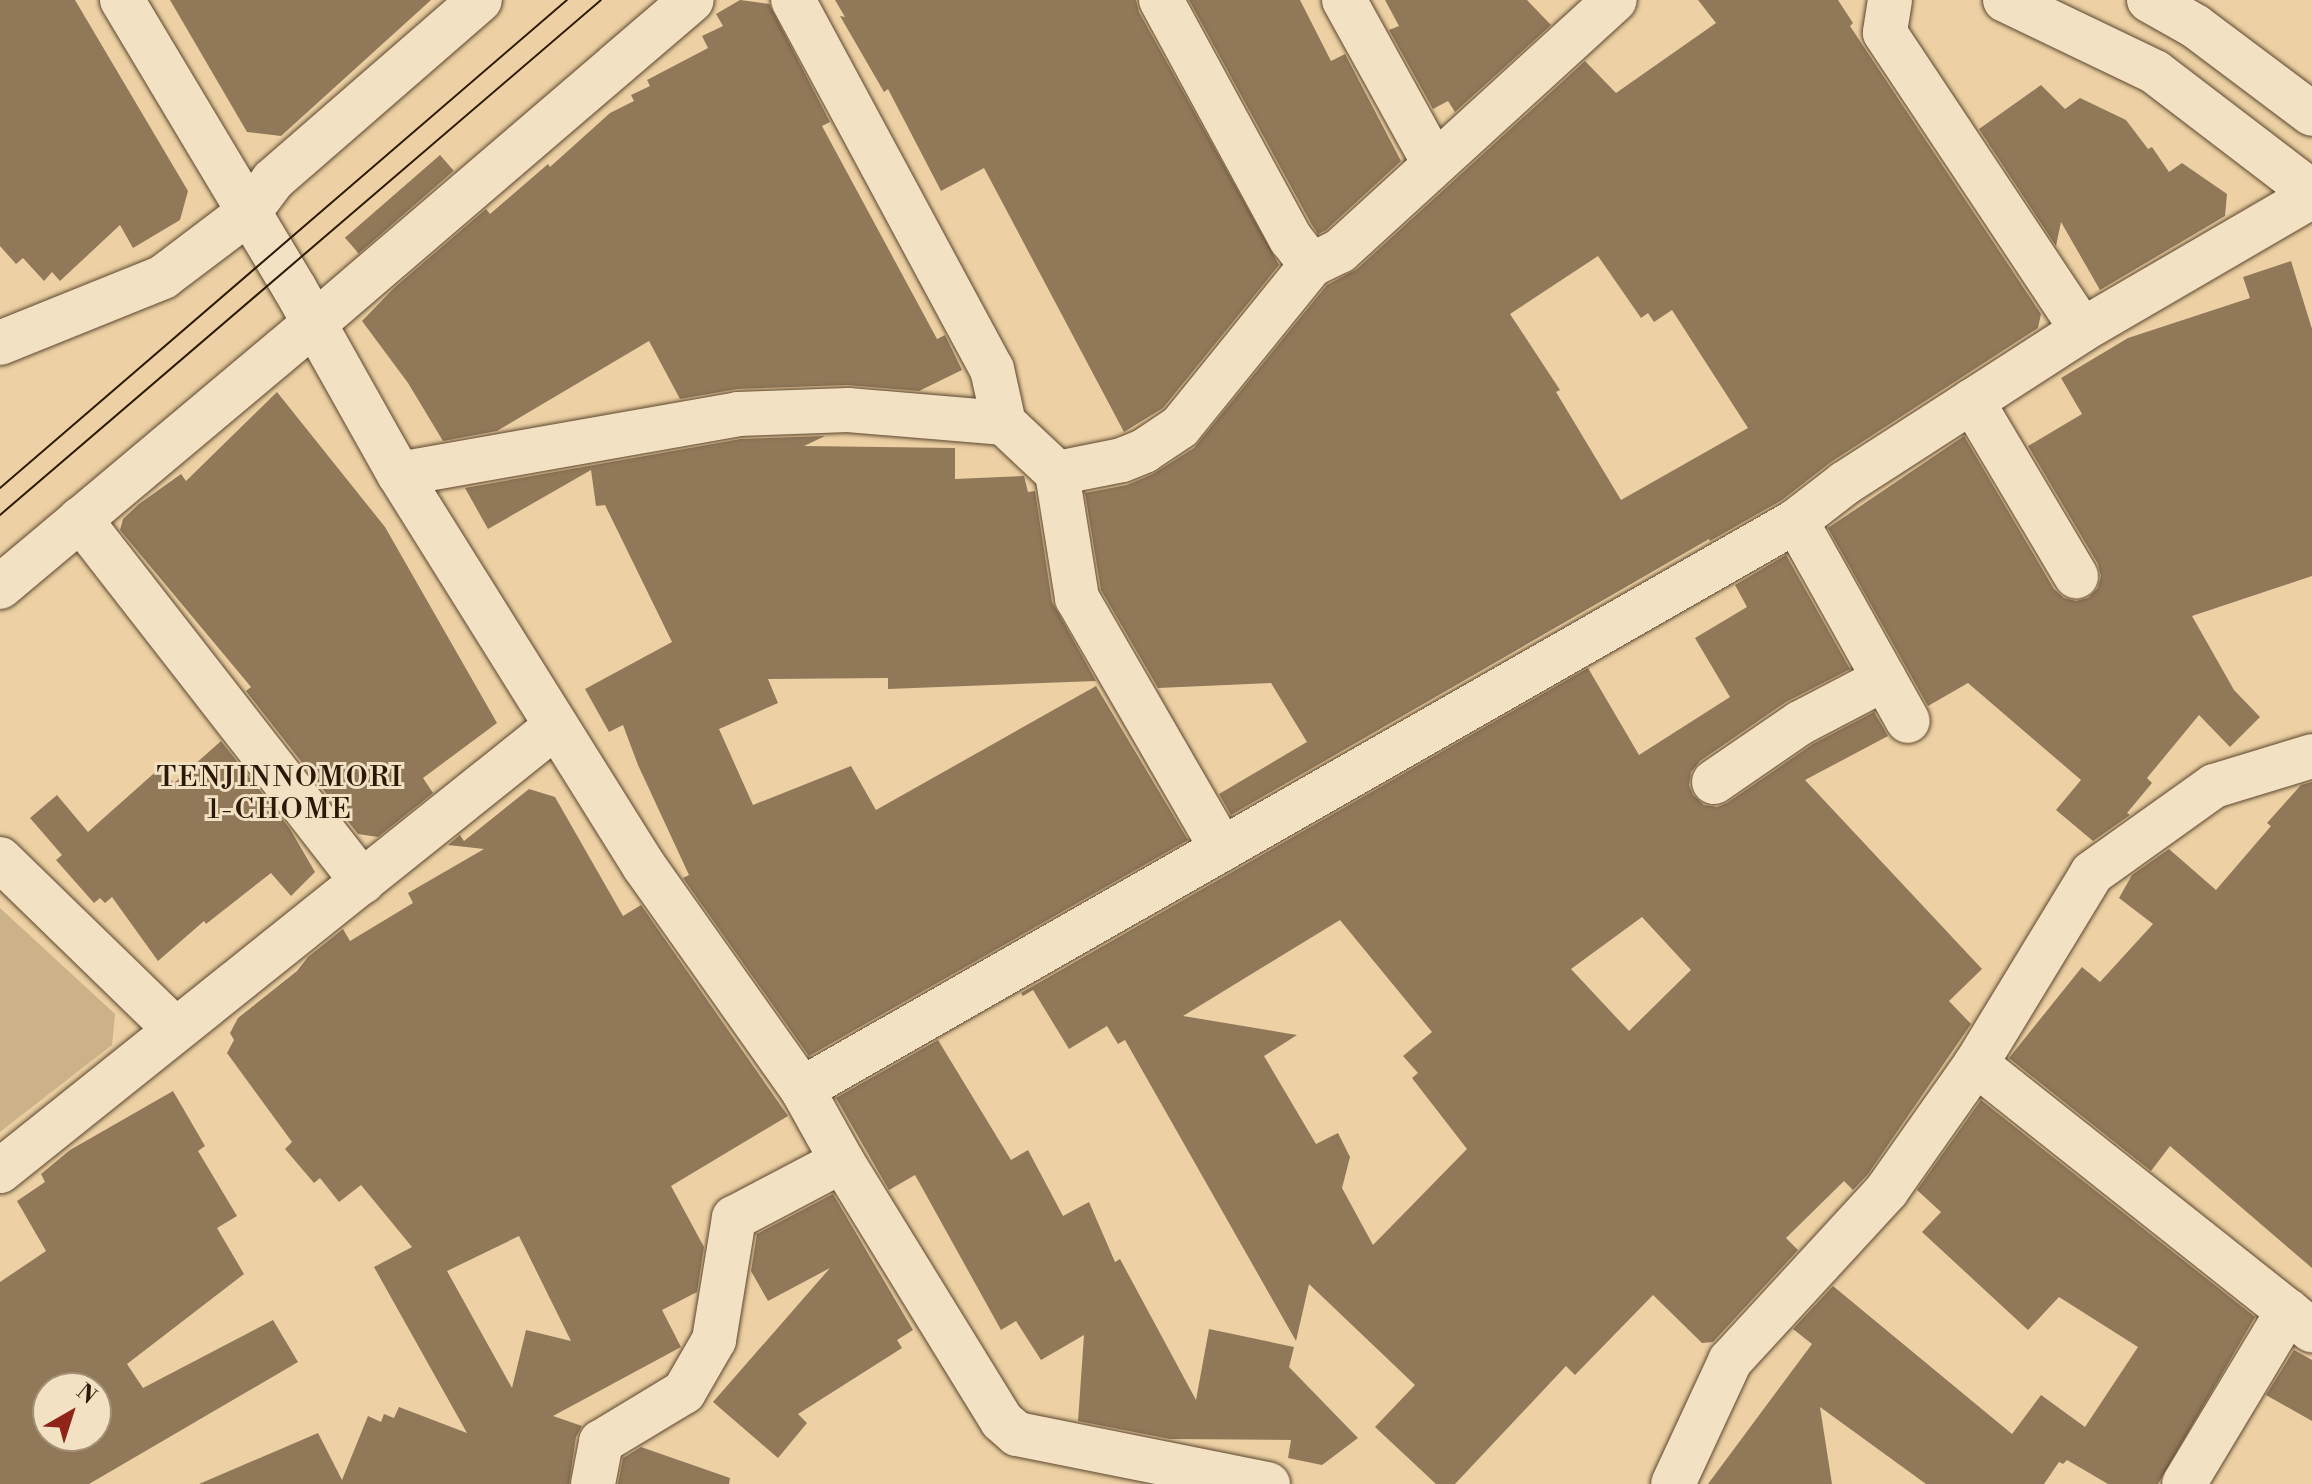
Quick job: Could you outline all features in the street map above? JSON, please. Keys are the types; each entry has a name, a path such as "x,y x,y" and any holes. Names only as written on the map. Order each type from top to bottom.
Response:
{"street":[{"path":"122,0 315,323 399,474 644,866 802,1089 842,1161 1002,1421 1017,1434 1268,1484"},
{"path":"0,587 315,323 692,0"},
{"path":"793,0 992,369 1004,423 1057,473 1077,598 1222,849"},
{"path":"1161,0 1291,239 1311,265"},
{"path":"1344,0 1434,163"},
{"path":"1057,473 1122,460 1144,451 1180,427 1311,265 1340,251 1615,0"},
{"path":"1890,0 1885,33 2082,330"},
{"path":"802,1089 1796,521 1845,483 2082,330 2312,194 2155,72 2005,0"},
{"path":"2149,0 2195,26 2312,114"},
{"path":"0,343 163,277 249,212 273,180 476,1"},
{"path":"1972,401 2076,576"},
{"path":"399,474 738,414 848,410 1004,423"},
{"path":"80,519 363,882"},
{"path":"1796,521 1908,721"},
{"path":"1714,782 1800,723 1884,679"},
{"path":"0,1171 556,726"},
{"path":"1673,1484 1730,1361 1887,1190 1976,1064 2092,873 2214,786 2312,756"},
{"path":"0,859 176,1030"},
{"path":"1976,1064 2300,1320 2184,1484"},
{"path":"593,1484 601,1442 684,1392 714,1340 734,1218 842,1161"}],"shaded area":[{"path":"0,908 115,1014 112,1045 0,1132"}],"building":[{"path":"0,0 75,0 188,191 180,220 133,248 120,225 60,281 52,272 44,281 23,258 16,264 0,246"},
{"path":"170,0 431,0 281,136 247,132"},
{"path":"740,0 769,4 830,122 822,126 937,339 945,335 962,370 919,391 847,385 737,389 680,399 649,341 497,431 443,441 408,383 362,321 394,288 486,209 490,214 548,164 550,167 610,113 634,101 631,95 650,86 647,80 708,48 702,36 723,26 716,14"},
{"path":"835,0 1136,0 1139,12 1279,265 1163,408 1124,432 984,168 941,191 888,89 884,92 840,16 845,17"},
{"path":"1189,0 1300,0 1331,61 1345,54 1401,161 1326,230 1318,234 1312,225"},
{"path":"1385,0 1527,0 1551,25 1455,112 1448,101 1433,109 1389,30 1399,26"},
{"path":"1698,0 1838,0 1853,23 1850,26 2041,314 2038,328 1831,462 1782,500 1231,815 1219,794 1307,742 1271,683 1158,688 1101,590 1085,493 1127,485 1153,474 1194,448 1327,285 1357,269 1585,61 1616,93 1716,23","holes":["1598,256 1641,318 1648,313 1654,322 1672,310 1748,428 1621,500 1556,392 1560,390 1510,314"]},
{"path":"2041,85 2065,109 2080,98 2126,120 2148,149 2152,147 2169,172 2182,163 2227,194 2225,216 2100,290 2061,222 2056,246 1979,129"},
{"path":"440,155 454,171 359,254 345,238"},
{"path":"2291,261 2312,329 2312,576 2192,616 2234,690 2260,717 2230,747 2199,715 2147,778 2152,783 2127,813 2130,815 2093,841 2056,810 2081,780 1968,683 1928,706 1828,528 1964,436 2054,589 2064,598 2076,601 2088,598 2098,588 2101,576 2098,564 2028,446 2082,414 2061,378 2128,338 2250,298 2243,277"},
{"path":"277,392 385,527 497,723 423,778 433,793 378,837 358,834 246,691 251,687 120,530 123,519 139,504 181,474 186,481"},
{"path":"825,436 804,446 955,448 955,479 1024,476 1028,492 1035,491 1052,602 1096,681 888,689 888,678 768,679 778,703 719,729 753,805 851,766 876,810 1096,686 1188,840 809,1056 683,878 689,875 623,725 609,732 585,689 672,642 605,505 596,506 591,470 488,529 465,488 741,439"},
{"path":"1786,555 1850,669 1786,702 1700,761 1691,772 1689,785 1693,795 1704,805 1717,807 1727,803 1813,744 1874,712 1888,736 1805,780 1982,969 1949,1001 1971,1024 1868,1174 1853,1190 1844,1181 1786,1238 1798,1250 1713,1342 1702,1343 1653,1295 1575,1375 1566,1366 1455,1484 1436,1484 1375,1427 1415,1385 1309,1284 1296,1341 1125,1040 1118,1044 1107,1026 1069,1049 1033,990 1023,996 1021,993 1588,668 1639,755 1730,697 1695,638 1747,607 1735,585","holes":["1642,917 1691,970 1629,1031 1571,969","1340,920 1432,1032 1403,1056 1418,1073 1412,1078 1467,1149 1373,1245 1342,1188 1350,1157 1338,1133 1316,1144 1264,1056 1297,1035 1183,1016"]},
{"path":"221,741 290,829 315,872 291,896 271,873 206,924 204,921 158,961 112,897 105,903 100,898 94,903 56,860 62,855 30,818 57,795 88,832 161,767 174,783"},
{"path":"2312,782 2312,1268 2170,1146 2151,1171 2009,1058 2082,967 2100,982 2153,924 2119,898 2132,875 2169,849 2216,890 2271,826 2267,823 2301,785"},
{"path":"529,789 555,797 623,916 641,905 788,1116 671,1186 704,1247 697,1292 662,1310 681,1347 553,1416 582,1426 576,1437 569,1484 199,1484 318,1433 342,1480 368,1416 381,1422 384,1414 394,1418 399,1407 467,1433 374,1267 412,1247 361,1185 339,1202 320,1178 314,1183 285,1149 292,1142 227,1053 234,1040 230,1033 238,1018 343,929 350,941 413,903 408,893 484,849 448,845 460,835 464,841","holes":["519,1236 571,1341 526,1330 512,1388 447,1271"]},
{"path":"938,1040 1011,1160 1028,1150 1063,1216 1089,1202 1115,1262 1120,1259 1196,1400 1209,1329 1294,1347 1289,1367 1358,1438 1322,1465 1288,1458 1291,1440 1170,1439 1078,1421 1084,1335 1041,1360 1016,1321 1001,1330 915,1175 889,1190 836,1098"},
{"path":"173,1091 205,1146 198,1151 237,1216 217,1228 244,1274 127,1364 143,1388 273,1320 298,1362 89,1484 0,1484 0,1282 46,1251 17,1201 45,1182 41,1174 70,1150"},
{"path":"1981,1100 2255,1317 2158,1484 2108,1484 2067,1460 2063,1464 2059,1462 2044,1484 1926,1484 1820,1407 1832,1484 1708,1484 1812,1344 1793,1329 1833,1286 2012,1434 2041,1395 2085,1427 2138,1347 2059,1297 2028,1330 1922,1232 1941,1212 1917,1190"},
{"path":"833,1194 913,1330 897,1340 902,1348 798,1414 807,1423 778,1458 713,1402 830,1268 768,1301 751,1271 757,1234"},
{"path":"2294,1350 2312,1360 2312,1421 2266,1395"},
{"path":"641,1447 730,1478 729,1484 618,1484 623,1458"}],"tram line":[{"path":"0,488 567,0"},
{"path":"0,515 601,0"}],"district":[{"name":"TENJINNOMORI 1-CHOME","path":"280,794"}]}
